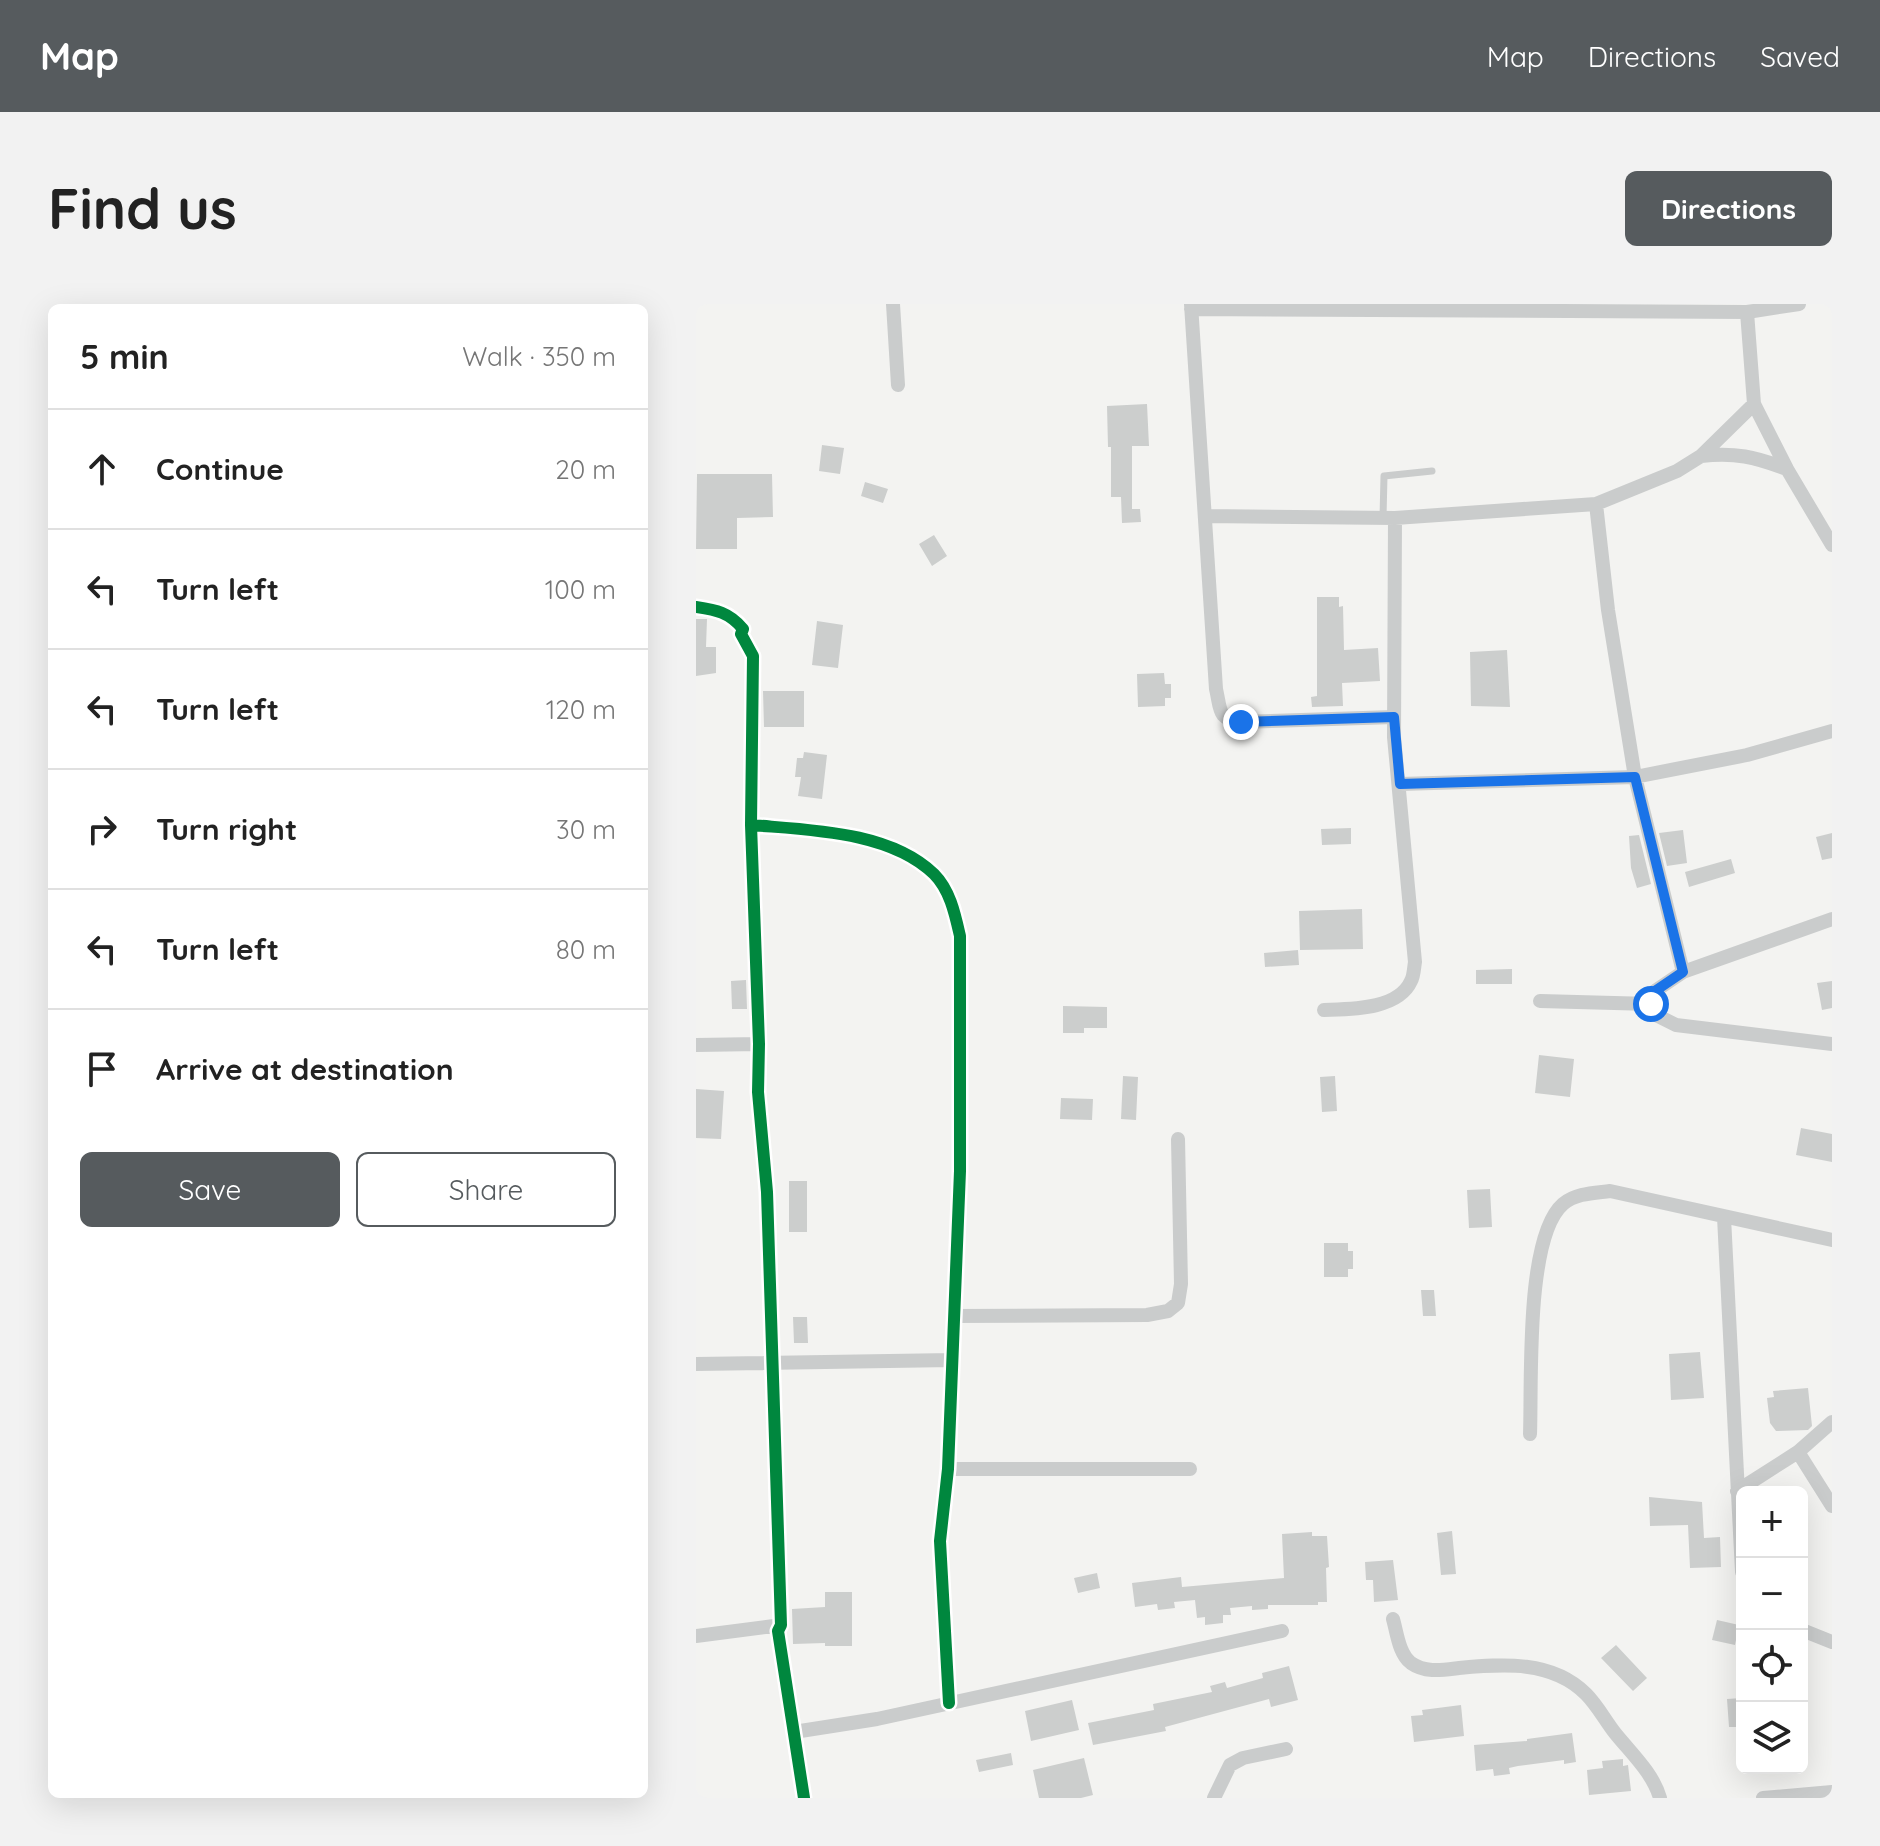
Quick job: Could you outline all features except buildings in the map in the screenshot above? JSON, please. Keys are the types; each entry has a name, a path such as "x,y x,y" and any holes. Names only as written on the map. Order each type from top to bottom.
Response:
{"street":[{"path":"893,304 898,385"},
{"path":"1394,717 1241,722 1228,720 1222,715 1216,689 1191,307 1385,306 1747,312 1799,304"},
{"path":"1747,312 1754,404 1787,469 1832,545"},
{"path":"1205,516 1389,518 1596,504 1677,471 1701,456 1754,404"},
{"path":"1701,456 1729,453 1758,458 1787,469"},
{"path":"1596,504 1608,610 1635,777 1683,972"},
{"path":"1324,1010 1372,1008 1394,998 1411,982 1415,962 1394,717 1389,518"},
{"path":"696,607 733,616 743,629 741,634 753,656 751,825 758,1092 767,1192 781,1625 778,1631 804,1798"},
{"path":"1400,784 1635,777 1747,755 1832,731"},
{"path":"751,825 816,831 878,843 909,854 936,875 952,903 960,936 960,1171 948,1469 940,1541 949,1703"},
{"path":"1832,919 1683,972 1655,991 1651,1004 1656,1015 1676,1025 1832,1044"},
{"path":"1540,1001 1651,1004"},
{"path":"696,1045 759,1044"},
{"path":"954,1316 1147,1315 1168,1311 1178,1303 1181,1284 1178,1139"},
{"path":"1530,1434 1535,1280 1546,1229 1563,1204 1584,1194 1610,1191 1832,1240"},
{"path":"1724,1217 1737,1486"},
{"path":"696,1364 952,1360"},
{"path":"1745,1486 1798,1452 1832,1422"},
{"path":"1798,1452 1832,1506"},
{"path":"948,1469 1190,1469"},
{"path":"1393,1619 1404,1657 1414,1665 1432,1671 1489,1665 1530,1666 1555,1672 1573,1682 1588,1696 1648,1774 1660,1798"},
{"path":"696,1636 781,1625"},
{"path":"794,1732 877,1719 1282,1631"},
{"path":"1808,1632 1832,1642"},
{"path":"1214,1798 1230,1765 1243,1758 1286,1749"},
{"path":"1763,1798 1832,1792"}],"lane":[{"path":"1389,518 1384,476 1432,471"}],"cycle path":[{"path":"696,607 722,613 738,623 753,656 751,825 758,1092 767,1192 781,1625 778,1631 804,1798"},
{"path":"751,825 848,835 895,849 916,860 934,874 944,887 960,936 960,1171 948,1469 940,1541 949,1703"}],"route":[{"path":"1241,722 1394,717 1400,784 1635,777 1683,972 1655,991 1651,1004"}]}
